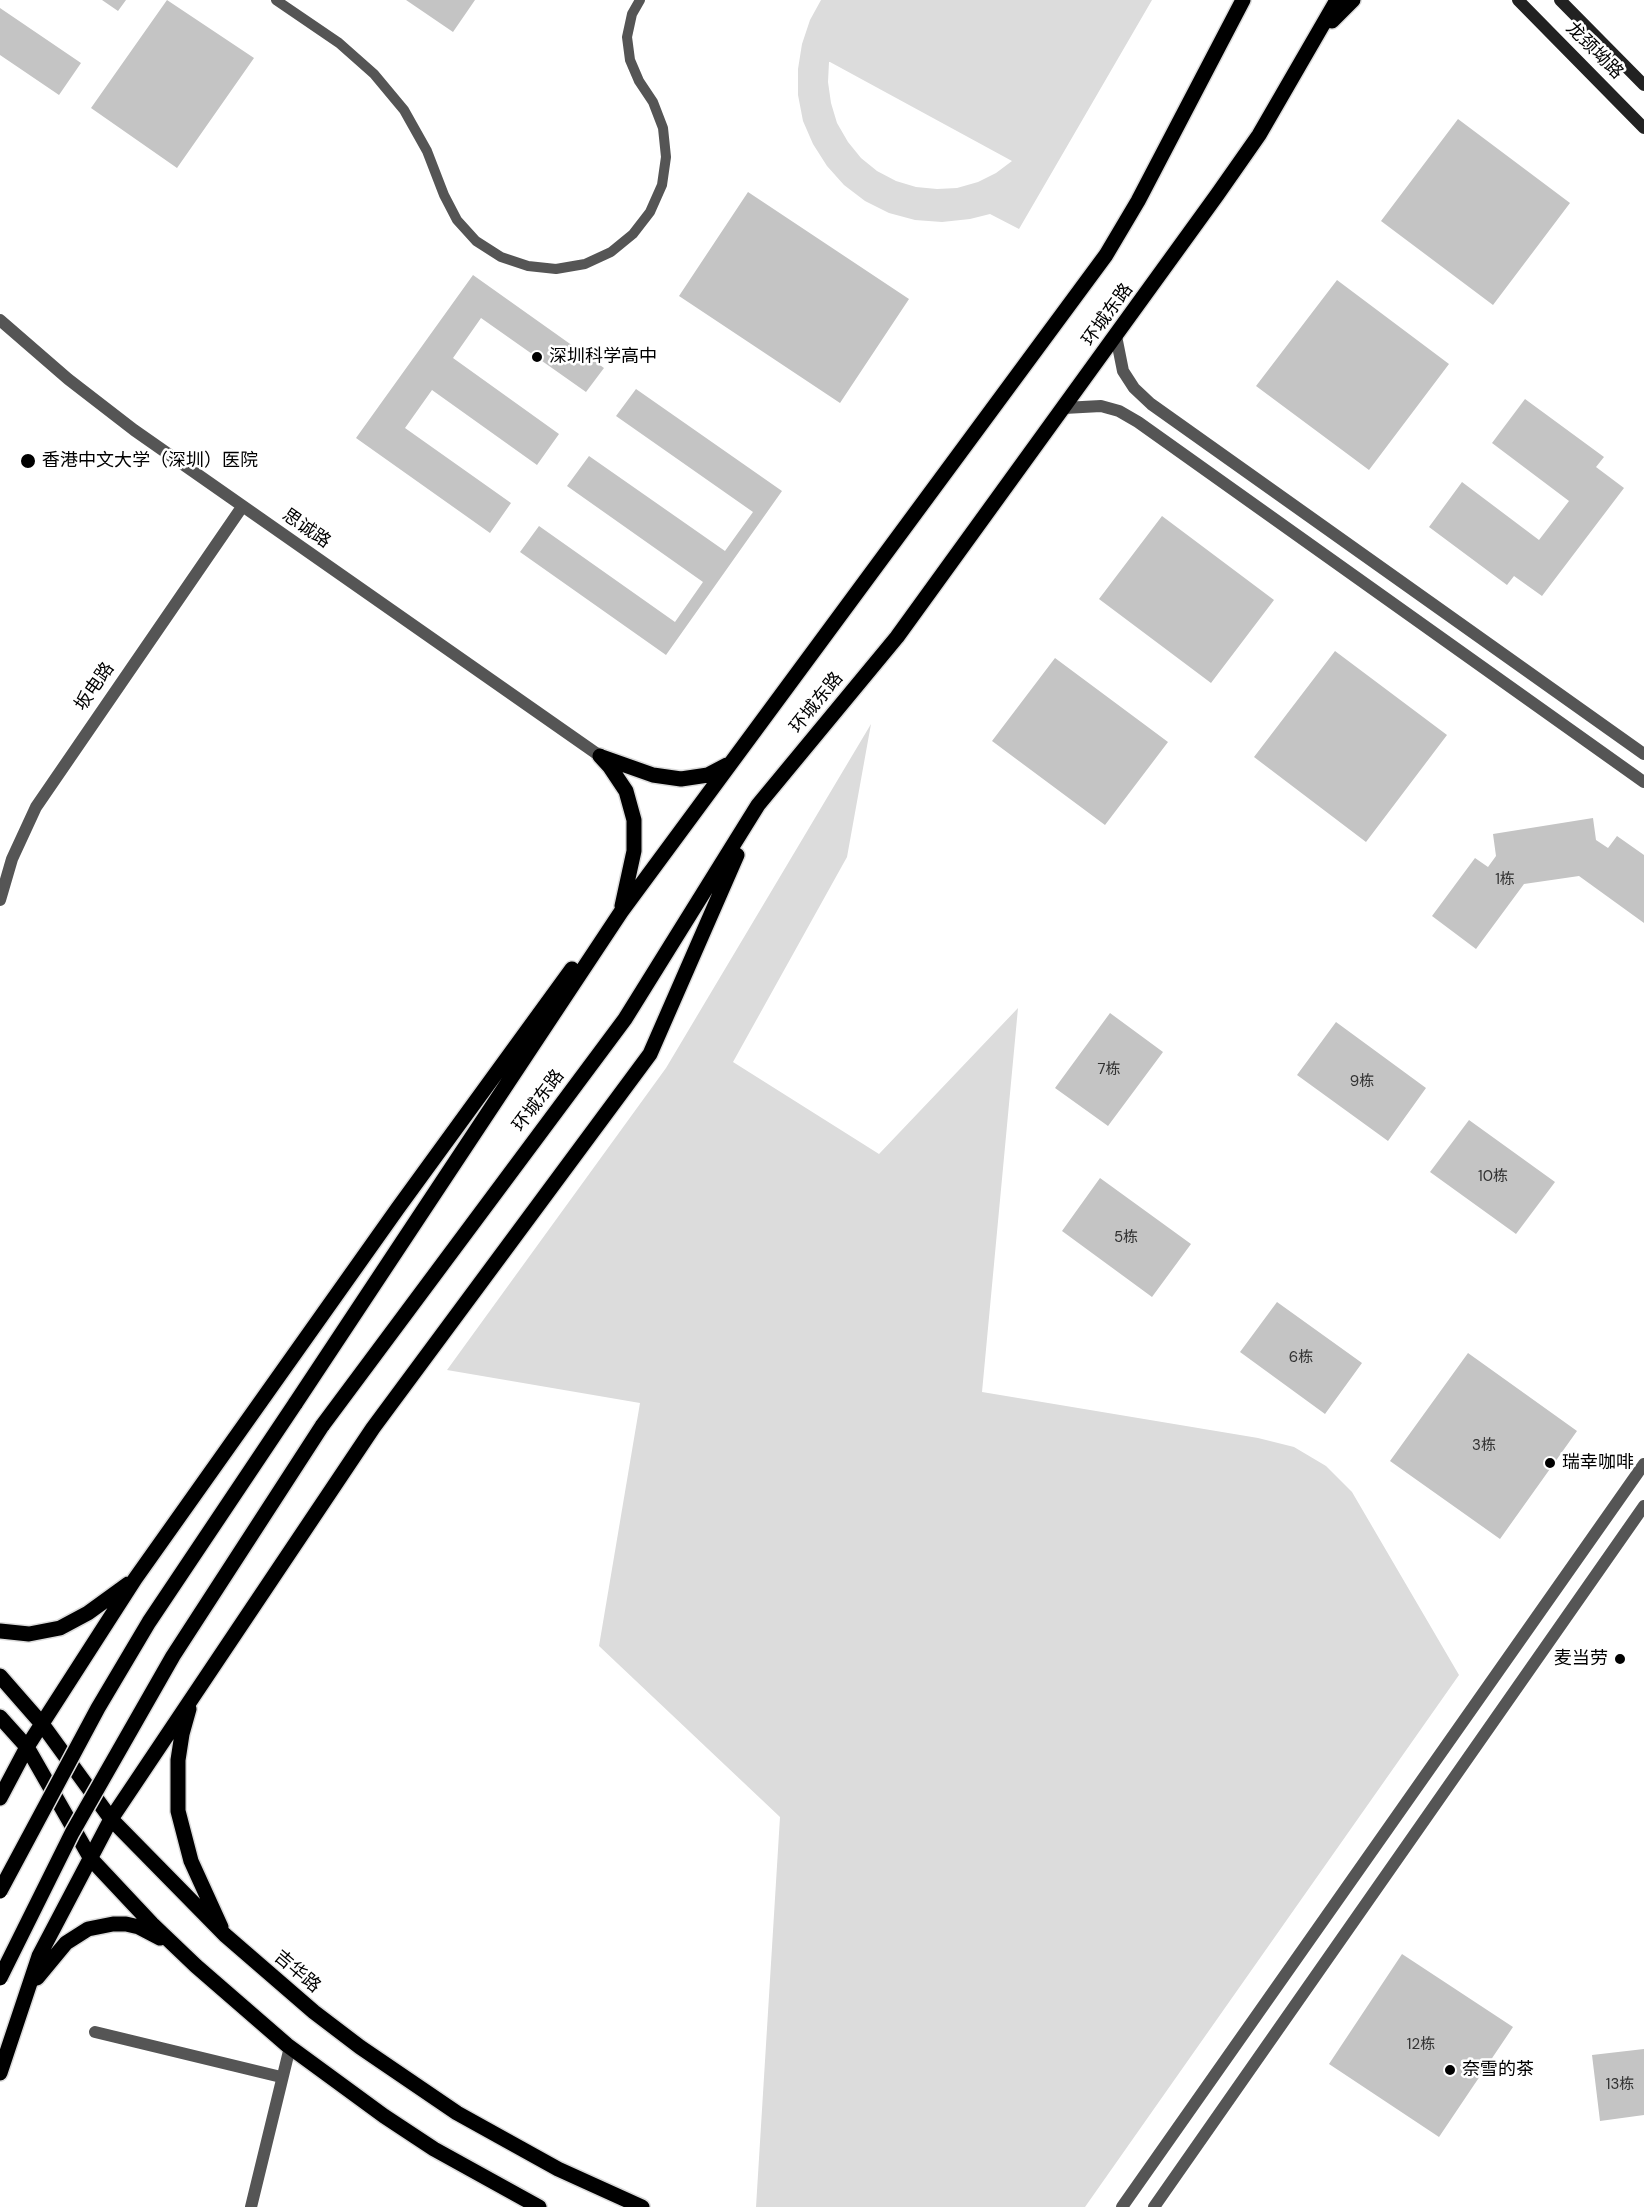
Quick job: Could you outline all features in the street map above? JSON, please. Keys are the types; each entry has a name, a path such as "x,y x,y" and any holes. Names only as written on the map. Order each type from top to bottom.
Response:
{"main road":[{"name":"环城东路","path":"0,1891 98,1708 149,1622 621,912 1106,255 1138,201 1240,0"},
{"name":"环城东路","path":"0,1978 72,1833 167,1666 322,1426 625,1019 758,805 897,637 1116,336 1259,135 1337,0"},
{"path":"1319,34 1353,0"},
{"name":"龙颈坳路","path":"1518,0 1644,128"},
{"name":"龙颈坳路","path":"1560,0 1644,85"},
{"path":"600,756 653,775 681,779 708,775 732,761"},
{"path":"0,1798 27,1747 135,1579 567,974 621,912 634,851 634,820 626,791 600,756"},
{"path":"0,2073 39,1956 111,1819 373,1428 650,1054 758,805"},
{"path":"0,1631 29,1634 60,1628 88,1613 135,1579"},
{"name":"吉华路","path":"0,1676 42,1725 111,1819 225,1935 268,1974 332,2026 447,2106 558,2169 642,2207"},
{"path":"199,1686 182,1734 177,1777 178,1811 191,1861 225,1935"},
{"path":"0,1717 27,1747 90,1859 174,1945 240,2007 384,2116 434,2149 539,2207"},
{"path":"28,1990 66,1943 88,1929 126,1924 139,1927 174,1945"}],"street":[{"name":"思诚路","path":"0,320 68,379 134,430 600,756"},
{"path":"1116,336 1123,371 1134,388 1151,404 1644,754"},
{"path":"1064,408 1101,406 1119,411 1138,422 1644,782"},
{"name":"坂电路","path":"0,900 12,859 36,807 242,507"},
{"path":"1122,2207 1644,1464"},
{"path":"1154,2207 1644,1506"},
{"path":"95,2032 281,2077"},
{"path":"251,2207 290,2047"}],"lane":[{"path":"276,0 339,43 374,74 404,110 427,151 444,195 457,220 476,241 501,257 528,266 556,269 585,264 611,252 633,234 650,212 662,185 666,157 663,128 653,102 639,81 630,60 627,37 632,14 640,0"}],"shaded area":[{"path":"821,0 1152,0 1019,229 990,214 942,222 915,220 889,213 865,201 844,185 827,166 813,144 803,121 798,95 798,69 802,44 810,20","holes":["830,62 1012,161 996,173 978,182 957,188 916,187 896,181 877,171 861,158 837,123 828,82"]},
{"path":"871,724 847,857 733,1062 879,1154 1018,1008 982,1392 1258,1438 1294,1447 1326,1466 1352,1492 1459,1675 1085,2207 756,2207 780,1817 599,1646 640,1403 447,1370 666,1068"}],"building":[{"path":"102,0 126,0 118,11"},
{"path":"167,0 254,58 177,168 91,108"},
{"path":"406,0 475,0 453,32"},
{"path":"0,8 81,63 59,95 0,55"},
{"path":"1458,119 1570,203 1493,305 1381,221"},
{"path":"748,192 909,299 840,403 679,296"},
{"path":"473,275 604,368 586,392 481,318 453,358 559,434 537,465 432,390 405,428 511,503 490,533 356,438"},
{"path":"1337,280 1449,364 1369,470 1256,386"},
{"path":"636,389 782,491 666,655 520,552 539,526 675,622 703,582 567,486 589,456 725,551 753,512 616,416"},
{"path":"1525,399 1604,457 1596,467 1624,488 1542,596 1514,576 1507,585 1429,527 1462,482 1539,540 1569,501 1492,443"},
{"path":"1162,516 1274,600 1211,683 1099,599"},
{"path":"1335,651 1447,735 1366,842 1254,757"},
{"path":"1055,658 1168,742 1105,825 992,741"},
{"path":"1593,818 1596,840 1608,848 1617,836 1644,855 1644,923 1579,876 1524,884 1476,949 1432,916 1475,858 1488,867 1496,856 1493,834"},
{"path":"1110,1013 1163,1052 1108,1126 1055,1088"},
{"path":"1336,1022 1426,1088 1388,1141 1297,1075"},
{"path":"1469,1120 1555,1182 1516,1234 1430,1172"},
{"path":"1100,1178 1191,1244 1152,1297 1062,1231"},
{"path":"1277,1302 1362,1363 1325,1414 1240,1352"},
{"path":"1468,1353 1577,1431 1500,1539 1390,1461"},
{"path":"1402,1954 1513,2027 1439,2137 1329,2064"},
{"path":"1644,2049 1644,2115 1600,2121 1592,2055"}],"place":[{"name":"深圳科学高中","path":"537,357"},
{"name":"香港中文大学（深圳）医院","path":"28,461"},
{"name":"瑞幸咖啡","path":"1550,1463"},
{"name":"麦当劳","path":"1620,1659"},
{"name":"奈雪的茶","path":"1450,2070"}]}
